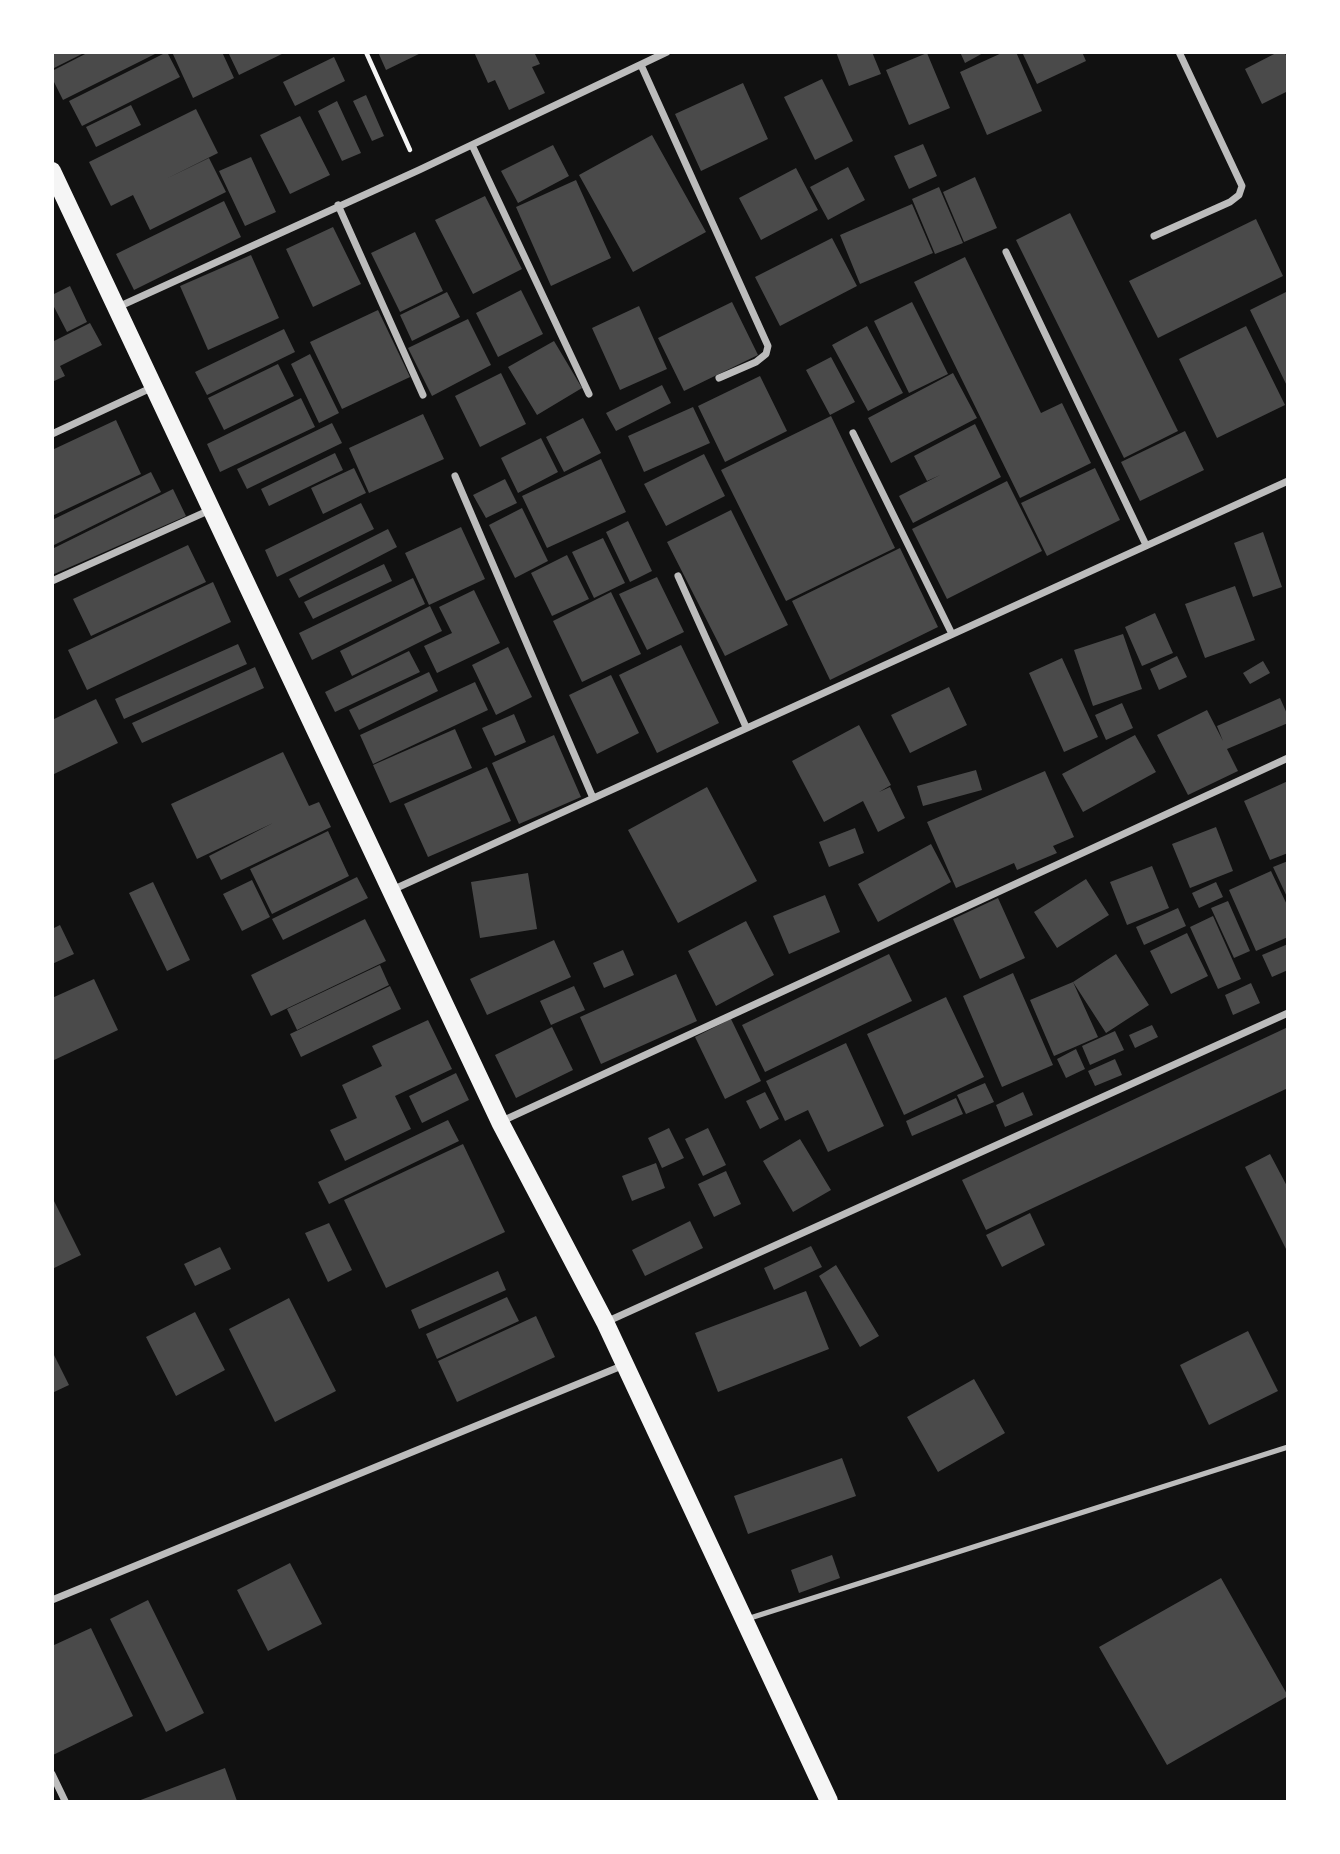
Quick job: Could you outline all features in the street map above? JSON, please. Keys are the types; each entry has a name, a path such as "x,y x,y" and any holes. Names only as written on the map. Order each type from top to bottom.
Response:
{"main road":[{"path":"52,172 500,1122 605,1322 829,1801"}],"street":[{"path":"117,308 419,170 667,52"},
{"path":"1154,236 1230,202 1239,194 1241,186 1179,52"},
{"path":"641,65 768,346 766,354 756,362 719,378"},
{"path":"472,145 589,394"},
{"path":"338,205 423,395"},
{"path":"1006,252 1146,545"},
{"path":"52,434 153,386"},
{"path":"853,433 952,634"},
{"path":"456,475 593,798"},
{"path":"390,891 1287,481"},
{"path":"52,581 211,509"},
{"path":"678,576 746,727"},
{"path":"500,1122 1287,758"},
{"path":"605,1322 1287,1013"},
{"path":"52,1600 624,1365"},
{"path":"52,1774 65,1801"}],"lane":[{"path":"744,1620 1287,1447"}],"path":[{"path":"366,52 419,170"}],"building":[{"path":"52,52 86,52 52,69"},
{"path":"89,52 159,52 63,100 52,78 52,71"},
{"path":"167,52 180,77 82,126 69,101"},
{"path":"172,52 222,52 234,78 193,98"},
{"path":"228,52 286,52 239,75"},
{"path":"378,52 423,52 386,70"},
{"path":"474,52 534,52 540,64 532,67 545,93 509,110 495,80 488,83"},
{"path":"836,52 872,52 881,74 849,86"},
{"path":"960,52 985,52 965,63"},
{"path":"1004,52 1016,52 1042,111 987,135 960,72"},
{"path":"1022,52 1082,52 1086,61 1037,84"},
{"path":"1278,52 1284,52 1288,59 1288,91 1262,104 1245,69"},
{"path":"927,53 950,108 909,125 886,70"},
{"path":"334,57 345,81 295,106 283,82"},
{"path":"822,79 853,141 815,160 784,97"},
{"path":"743,83 768,139 701,171 675,114"},
{"path":"366,95 384,136 372,141 353,101"},
{"path":"337,101 361,153 342,161 318,111"},
{"path":"131,105 141,125 96,147 86,127"},
{"path":"196,109 218,153 168,178 209,158 226,192 150,230 133,195 111,206 89,162"},
{"path":"300,116 330,175 290,194 260,135"},
{"path":"652,135 706,232 633,272 579,175"},
{"path":"923,144 937,176 909,189 894,156"},
{"path":"553,145 569,176 518,203 501,171"},
{"path":"251,157 276,212 245,226 219,171"},
{"path":"848,167 865,200 828,220 810,187"},
{"path":"796,168 818,210 761,240 739,198"},
{"path":"975,177 997,228 964,242 943,192"},
{"path":"576,180 611,258 551,286 516,207"},
{"path":"939,187 963,243 935,254 912,199"},
{"path":"485,196 522,269 473,294 435,220"},
{"path":"224,201 241,237 134,290 116,254"},
{"path":"912,204 933,253 860,284 840,235"},
{"path":"1070,213 1178,431 1124,458 1016,240"},
{"path":"1256,219 1283,276 1158,338 1129,281"},
{"path":"333,227 361,284 313,307 286,249"},
{"path":"415,232 443,291 400,312 371,253"},
{"path":"832,238 857,286 780,326 755,277"},
{"path":"251,255 279,318 208,350 180,286"},
{"path":"965,257 1041,413 1062,403 1091,463 1020,498 914,282"},
{"path":"70,286 87,322 67,332 52,303 52,295"},
{"path":"521,290 543,334 498,357 476,313"},
{"path":"1288,291 1288,388 1250,310"},
{"path":"447,292 460,317 412,341 400,315"},
{"path":"732,302 758,355 684,391 658,338"},
{"path":"912,302 948,374 909,393 874,321"},
{"path":"639,306 667,369 620,390 592,328"},
{"path":"378,310 410,377 342,409 310,342"},
{"path":"468,319 491,365 432,396 408,348"},
{"path":"90,323 102,345 60,366 65,376 52,382 52,342"},
{"path":"867,326 903,393 868,411 832,345"},
{"path":"1246,326 1285,405 1217,438 1179,359"},
{"path":"284,329 295,352 207,395 195,372"},
{"path":"554,341 582,388 537,415 508,367"},
{"path":"310,354 339,413 319,423 291,364"},
{"path":"831,357 855,402 830,415 806,370"},
{"path":"278,364 294,396 224,430 208,398"},
{"path":"501,373 526,424 480,447 455,396"},
{"path":"953,373 977,418 891,463 868,418"},
{"path":"760,376 787,431 725,462 698,406"},
{"path":"662,385 671,403 616,431 606,413"},
{"path":"301,398 315,427 220,472 207,444"},
{"path":"693,407 710,443 644,472 628,436"},
{"path":"423,414 444,459 369,493 349,448"},
{"path":"831,416 895,548 786,601 721,470"},
{"path":"583,418 601,453 564,472 546,437"},
{"path":"116,420 141,474 52,516 52,450"},
{"path":"332,423 342,443 247,489 237,469"},
{"path":"975,424 1001,477 913,523 899,496 940,475 927,481 914,456"},
{"path":"1185,431 1204,470 1140,501 1121,462"},
{"path":"541,438 558,472 518,493 501,458"},
{"path":"335,453 343,470 269,506 261,489"},
{"path":"704,454 725,496 666,526 644,484"},
{"path":"601,459 626,512 547,548 522,496"},
{"path":"354,468 366,493 323,514 311,488"},
{"path":"1095,468 1120,520 1047,556 1021,503"},
{"path":"151,472 161,492 52,546 52,520"},
{"path":"505,479 517,503 486,518 473,495"},
{"path":"1007,481 1042,551 947,599 912,529"},
{"path":"173,489 186,516 52,575 52,549"},
{"path":"361,503 374,529 277,577 265,550"},
{"path":"522,508 548,561 515,578 489,525"},
{"path":"731,510 788,625 725,656 667,542"},
{"path":"628,521 652,571 630,582 606,532"},
{"path":"461,527 485,579 429,605 405,553"},
{"path":"388,529 397,547 299,598 289,579"},
{"path":"1263,532 1282,587 1253,597 1234,543"},
{"path":"603,538 625,583 594,598 572,552"},
{"path":"188,545 206,582 91,636 73,599"},
{"path":"900,548 938,627 830,680 792,601"},
{"path":"567,555 589,599 552,616 531,573"},
{"path":"384,564 392,581 313,619 304,602"},
{"path":"657,577 684,632 647,650 619,594"},
{"path":"413,578 425,604 312,660 299,633"},
{"path":"213,582 231,622 87,690 68,650"},
{"path":"1235,586 1255,640 1205,658 1185,604"},
{"path":"474,590 500,643 437,673 424,646 452,633 439,607"},
{"path":"611,592 641,654 582,682 553,621"},
{"path":"430,606 442,631 352,676 340,651"},
{"path":"1155,613 1173,653 1142,666 1125,627"},
{"path":"1123,634 1142,689 1093,706 1074,650"},
{"path":"238,644 247,664 124,719 115,699"},
{"path":"681,645 719,723 657,753 619,675"},
{"path":"508,647 532,697 496,715 472,665"},
{"path":"409,651 420,672 335,712 325,692"},
{"path":"1177,656 1187,677 1159,690 1150,669"},
{"path":"1062,658 1098,737 1064,752 1029,673"},
{"path":"1263,661 1270,673 1250,684 1243,673"},
{"path":"255,667 264,688 142,743 132,723"},
{"path":"429,672 438,691 359,730 349,710"},
{"path":"611,675 639,733 597,754 569,695"},
{"path":"475,682 488,710 373,764 360,735"},
{"path":"949,687 967,725 910,753 891,715"},
{"path":"1280,698 1288,716 1288,723 1227,749 1238,771 1188,795 1157,735 1207,710 1223,741 1217,726"},
{"path":"96,699 118,743 52,775 52,720"},
{"path":"1122,703 1133,728 1106,740 1095,715"},
{"path":"514,714 526,742 495,756 482,728"},
{"path":"859,725 891,785 879,792 890,787 905,818 878,832 863,801 824,822 792,761"},
{"path":"455,729 472,768 390,803 373,765"},
{"path":"554,735 581,797 519,824 492,763"},
{"path":"1135,735 1156,772 1083,812 1062,774"},
{"path":"283,752 309,806 319,802 331,827 221,880 209,856 273,823 197,859 171,804"},
{"path":"487,767 511,821 428,857 404,804"},
{"path":"976,770 982,790 923,806 917,786"},
{"path":"1045,771 1074,837 1053,846 1057,853 1017,870 1014,863 956,888 927,822"},
{"path":"1288,781 1288,853 1270,860 1244,801"},
{"path":"707,787 757,881 678,923 628,830"},
{"path":"1216,827 1233,871 1190,888 1172,844"},
{"path":"855,828 864,853 829,867 819,842"},
{"path":"328,831 349,876 272,914 250,869"},
{"path":"931,844 951,882 878,922 858,884"},
{"path":"1288,861 1288,899 1273,867"},
{"path":"1152,866 1169,908 1127,925 1110,882"},
{"path":"1271,871 1288,907 1288,937 1256,951 1229,890"},
{"path":"528,873 537,929 480,938 471,882"},
{"path":"357,877 368,898 283,940 272,919"},
{"path":"1086,879 1109,915 1057,948 1034,912"},
{"path":"252,880 270,917 242,931 223,894"},
{"path":"153,882 190,960 167,971 129,893"},
{"path":"1216,882 1223,897 1199,908 1192,893"},
{"path":"825,895 840,932 789,954 773,916"},
{"path":"998,898 1025,958 980,979 953,919"},
{"path":"1228,901 1250,951 1234,958 1211,908"},
{"path":"1178,908 1186,926 1144,945 1136,927"},
{"path":"1213,916 1241,979 1218,989 1190,927"},
{"path":"365,919 386,961 271,1016 251,975"},
{"path":"746,921 774,975 716,1006 688,951"},
{"path":"60,925 74,954 52,964 52,929"},
{"path":"1187,933 1208,976 1171,994 1150,951"},
{"path":"554,940 571,977 487,1015 470,979"},
{"path":"1288,944 1288,970 1272,977 1262,955"},
{"path":"623,950 634,975 604,988 593,963"},
{"path":"889,954 912,1001 765,1072 742,1025"},
{"path":"1116,954 1149,1005 1106,1033 1073,982"},
{"path":"380,965 389,985 297,1030 287,1009"},
{"path":"1013,973 1053,1065 1002,1087 963,996"},
{"path":"676,974 697,1021 601,1064 580,1017"},
{"path":"94,979 118,1030 52,1061 52,998"},
{"path":"1073,982 1098,1037 1054,1056 1030,1000"},
{"path":"1251,983 1260,1003 1233,1015 1225,995"},
{"path":"390,986 401,1009 301,1057 290,1034"},
{"path":"574,986 585,1010 551,1025 540,1001"},
{"path":"946,997 984,1077 904,1115 867,1034"},
{"path":"731,1019 761,1081 725,1099 695,1037"},
{"path":"428,1020 452,1069 395,1096 411,1129 345,1161 330,1130 357,1118 342,1085 382,1066 372,1046"},
{"path":"1152,1025 1158,1037 1135,1048 1129,1035"},
{"path":"552,1027 573,1070 516,1098 495,1055"},
{"path":"1288,1027 1288,1088 986,1230 962,1180"},
{"path":"1115,1031 1124,1050 1090,1065 1082,1046"},
{"path":"846,1043 884,1126 828,1152 808,1110 785,1121 766,1081"},
{"path":"1076,1049 1085,1069 1066,1078 1057,1059"},
{"path":"1115,1059 1122,1075 1095,1086 1088,1071"},
{"path":"456,1073 469,1100 422,1123 409,1096"},
{"path":"985,1083 994,1102 966,1114 957,1095"},
{"path":"765,1092 779,1119 760,1129 746,1101"},
{"path":"1023,1092 1033,1115 1005,1127 996,1105"},
{"path":"956,1098 963,1114 912,1136 906,1121"},
{"path":"448,1120 459,1141 329,1204 318,1182"},
{"path":"669,1128 684,1158 662,1168 648,1138"},
{"path":"708,1128 726,1165 703,1176 685,1139"},
{"path":"800,1139 831,1190 793,1212 763,1161"},
{"path":"463,1144 505,1232 386,1288 344,1200"},
{"path":"1270,1154 1288,1188 1288,1253 1245,1167"},
{"path":"656,1163 665,1188 632,1201 622,1176"},
{"path":"726,1171 741,1204 714,1217 698,1184"},
{"path":"52,1197 81,1255 52,1269"},
{"path":"1030,1213 1045,1245 1002,1267 986,1235"},
{"path":"690,1221 703,1248 645,1276 632,1250"},
{"path":"329,1223 352,1270 328,1282 305,1233"},
{"path":"811,1246 822,1267 774,1290 764,1268"},
{"path":"220,1247 231,1269 195,1286 184,1264"},
{"path":"836,1265 879,1336 860,1347 819,1276"},
{"path":"498,1271 506,1290 419,1329 411,1310"},
{"path":"806,1291 829,1349 718,1392 695,1333"},
{"path":"507,1297 519,1321 437,1359 426,1334"},
{"path":"289,1298 336,1391 275,1422 229,1329"},
{"path":"195,1312 225,1370 176,1396 146,1337"},
{"path":"536,1316 555,1357 457,1402 438,1361"},
{"path":"1248,1331 1278,1391 1209,1425 1180,1365"},
{"path":"52,1351 69,1385 52,1393"},
{"path":"974,1379 1005,1433 938,1472 907,1417"},
{"path":"842,1458 856,1496 748,1534 734,1496"},
{"path":"832,1555 840,1578 799,1593 791,1570"},
{"path":"290,1563 322,1624 268,1651 237,1590"},
{"path":"1221,1578 1288,1696 1167,1765 1099,1647"},
{"path":"148,1600 204,1713 166,1732 110,1619"},
{"path":"91,1628 133,1716 53,1755 52,1646"},
{"path":"225,1768 237,1801 138,1801"}]}
